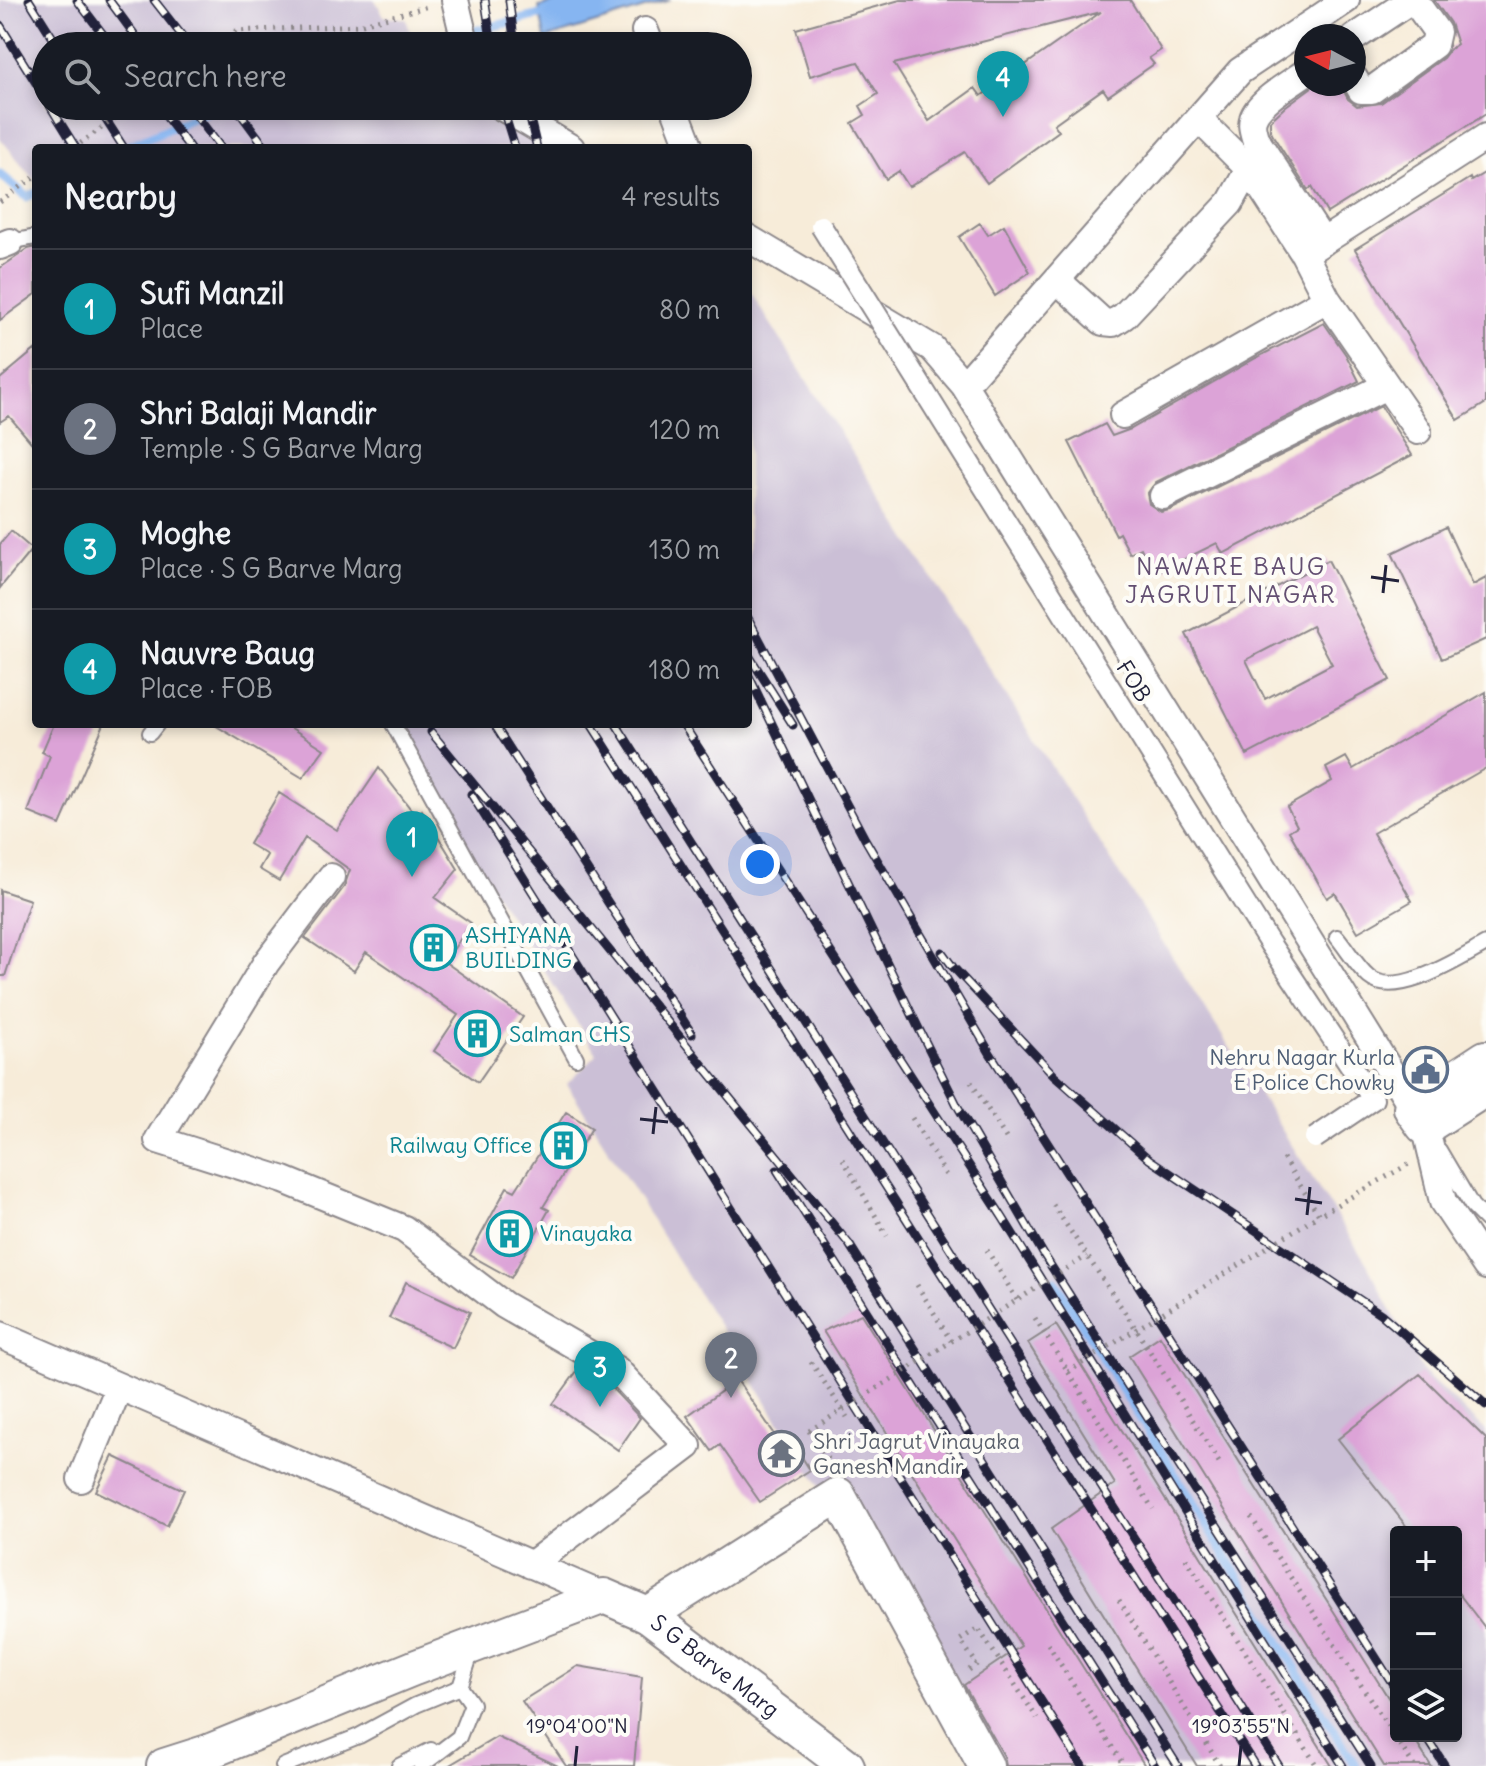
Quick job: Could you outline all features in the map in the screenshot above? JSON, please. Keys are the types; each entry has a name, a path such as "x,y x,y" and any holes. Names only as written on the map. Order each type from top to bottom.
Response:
{"main road":[{"path":"1423,1128 1486,1060"},
{"path":"1423,1128 1486,1086"}],"street":[{"path":"964,385 1240,71 1346,0"},
{"path":"1366,30 1412,0 1437,32 1434,45 1372,90 1366,90"},
{"path":"450,4 461,32"},
{"path":"1294,81 1253,114 1255,138 1314,248 1327,299 1418,431"},
{"path":"1199,119 1249,169 1314,248"},
{"path":"524,120 564,144"},
{"path":"679,120 688,144"},
{"path":"1314,248 1486,137"},
{"path":"1057,280 1103,322 1113,323 1124,316 1230,203 1249,169"},
{"name":"FOB","path":"821,226 1270,944 1373,1099 1315,1138"},
{"path":"752,240 932,348 964,385 1423,1128 1443,1202 1486,1266"},
{"path":"1123,415 1327,299"},
{"path":"1163,496 1386,386"},
{"path":"331,877 266,963 158,1140 284,1180 404,1229 504,1305 617,1370 688,1446 531,1565"},
{"path":"0,1335 648,1615"},
{"path":"81,1479 119,1387"},
{"name":"S G Barve Marg","path":"847,1766 648,1615 838,1495 986,1766"},
{"path":"164,1766 208,1752 604,1596"}],"lane":[{"path":"5,244 32,238"},
{"path":"395,728 576,1058"},
{"path":"1337,937 1370,978 1391,986 1434,972 1486,944"},
{"path":"1423,1128 1472,1206 1486,1220"},
{"path":"460,1687 473,1646"},
{"path":"421,1766 459,1737 472,1704 460,1687"},
{"path":"283,1766 359,1736 416,1705 460,1687"},
{"path":"399,1766 459,1737"}],"path":[{"path":"235,32 359,25 450,4"},
{"path":"80,144 113,120"},
{"path":"0,202 32,179"},
{"path":"971,1082 1006,1138"},
{"path":"912,1118 947,1177"},
{"path":"1068,1372 1319,1215 1423,1128"},
{"path":"1283,1158 1319,1215"},
{"path":"843,1159 887,1236"},
{"path":"1053,1205 1136,1329 1222,1467"},
{"path":"987,1250 1017,1300"},
{"path":"809,1431 1087,1256"},
{"path":"917,1285 951,1341"},
{"path":"1035,1318 1153,1509"},
{"path":"811,1362 847,1417"},
{"path":"1251,1517 1414,1766"},
{"path":"1186,1558 1317,1766"},
{"path":"1119,1600 1220,1766"},
{"path":"965,1672 977,1664 960,1640 978,1628 1037,1718"},
{"path":"1048,1644 1124,1766"}],"shaded area":[{"path":"0,0 375,0 384,16 406,19 410,32 32,32 32,120 510,120 549,144 32,144 32,177 0,138"},
{"path":"752,294 1367,1264 1423,1372 1486,1431 1486,1766 995,1766 567,1084 597,1054 391,728 752,728"}],"water":[{"path":"564,0 670,0 567,32 544,32 539,7"}],"building":[{"path":"900,0 1130,0 1161,50 1149,58 1154,64 1108,96 1103,89 1054,124 1059,131 987,183 965,152 909,187 899,171 886,179 852,123 865,115 860,106 878,94 858,62 810,76 796,29","holes":["1101,12 981,96 975,88 929,121 894,64"]},
{"path":"1434,0 1486,0 1486,114 1327,213 1312,187 1308,190 1270,131 1270,121 1300,96 1346,96 1357,106 1381,103 1443,58 1457,44 1450,23"},
{"path":"1486,172 1486,403 1458,420 1355,249 1470,178 1471,181"},
{"path":"980,223 988,235 1004,225 1030,272 995,296 959,237"},
{"path":"32,248 32,297 0,320 0,268"},
{"path":"1324,323 1359,381 1156,482 1147,494 1149,504 1161,512 1170,510 1381,406 1412,455 1223,554 1217,543 1154,574 1141,548 1130,554 1119,533 1116,535 1069,442 1105,424 1112,436 1131,429"},
{"path":"32,352 32,443 9,416 0,422 0,379"},
{"path":"1446,527 1473,585 1486,578 1486,639 1442,659 1392,553"},
{"path":"11,531 32,549 0,588 0,544"},
{"path":"1328,560 1390,680 1247,755 1186,634","holes":["1312,626 1332,664 1265,699 1246,660"]},
{"path":"1486,692 1486,768 1373,833 1412,901 1358,932 1335,893 1327,898 1289,831 1297,826 1287,807 1332,781 1326,768 1346,757 1353,769"},
{"path":"52,728 102,728 60,825 28,812 50,756 42,752"},
{"path":"220,728 291,728 324,749 303,778"},
{"path":"379,768 417,817 422,810 458,869 435,898 471,923 445,962 523,1017 478,1082 434,1051 458,1015 366,952 354,971 305,938 344,887 350,870 305,838 279,881 259,869 267,855 249,844 279,793 337,830"},
{"path":"0,890 30,900 5,976 0,976"},
{"path":"566,1112 592,1128 543,1207 549,1210 511,1278 470,1255 507,1187 515,1191"},
{"path":"406,1282 470,1312 453,1348 389,1318"},
{"path":"861,1314 1145,1766 1006,1766 1004,1756 964,1685 1021,1646 823,1331"},
{"path":"1056,1325 1332,1766 1197,1766 1051,1529 1115,1484 1028,1343"},
{"path":"1160,1336 1390,1700 1390,1742 1416,1742 1431,1766 1384,1766 1129,1356"},
{"path":"580,1367 607,1383 640,1418 618,1450 553,1404"},
{"path":"1420,1374 1486,1439 1486,1629 1462,1598 1462,1526 1406,1526 1338,1439"},
{"path":"737,1380 781,1443 789,1437 810,1470 760,1502 720,1445 712,1451 687,1416"},
{"path":"113,1456 184,1490 167,1526 96,1491"},
{"path":"578,1666 642,1677 634,1766 566,1766 522,1701"},
{"path":"497,1737 558,1766 448,1766"}],"waterway":[{"path":"470,32 552,12"},
{"path":"133,144 187,120"},
{"path":"0,174 27,197 32,195"},
{"path":"1055,1281 1356,1766"}],"railway":[{"path":"29,0 49,32"},
{"path":"77,0 101,32"},
{"path":"109,0 133,32"},
{"path":"154,0 179,32"},
{"path":"485,0 490,32"},
{"path":"509,0 513,32"},
{"path":"0,25 32,76"},
{"path":"59,120 74,144"},
{"path":"106,120 121,144"},
{"path":"169,120 187,144"},
{"path":"200,120 218,144"},
{"path":"245,120 263,144"},
{"path":"506,120 514,144"},
{"path":"530,120 536,144"},
{"path":"752,626 865,839 990,1053 1390,1680"},
{"path":"752,660 793,725"},
{"path":"752,682 958,1107 1044,1255 1371,1766"},
{"path":"497,728 692,1034"},
{"path":"594,728 1255,1766"},
{"path":"619,728 1279,1766"},
{"path":"686,728 1003,1218 1343,1766"},
{"path":"431,732 849,1244 1178,1766"},
{"path":"471,794 1082,1766"},
{"path":"942,952 1054,1075 1149,1159 1381,1314 1486,1405"},
{"path":"777,1170 1155,1766"},
{"path":"1430,1742 1445,1766"}],"place":[{"name":"Nauvre Baug","path":"1003,117"},
{"name":"Sufi Manzil","path":"412,877"},
{"name":"ASHIYANA BUILDING","path":"434,948"},
{"name":"Salman CHS","path":"478,1034"},
{"name":"Nehru Nagar Kurla E Police Chowky","path":"1426,1070"},
{"name":"Railway Office","path":"563,1145"},
{"name":"Vinayaka","path":"509,1233"},
{"name":"Shri Balaji Mandir","path":"731,1398"},
{"name":"Moghe","path":"600,1407"},
{"name":"Shri Jagrut Vinayaka Ganesh Mandir","path":"782,1454"}],"district":[{"name":"NAWARE BAUG JAGRUTI NAGAR","path":"1231,580"}]}
